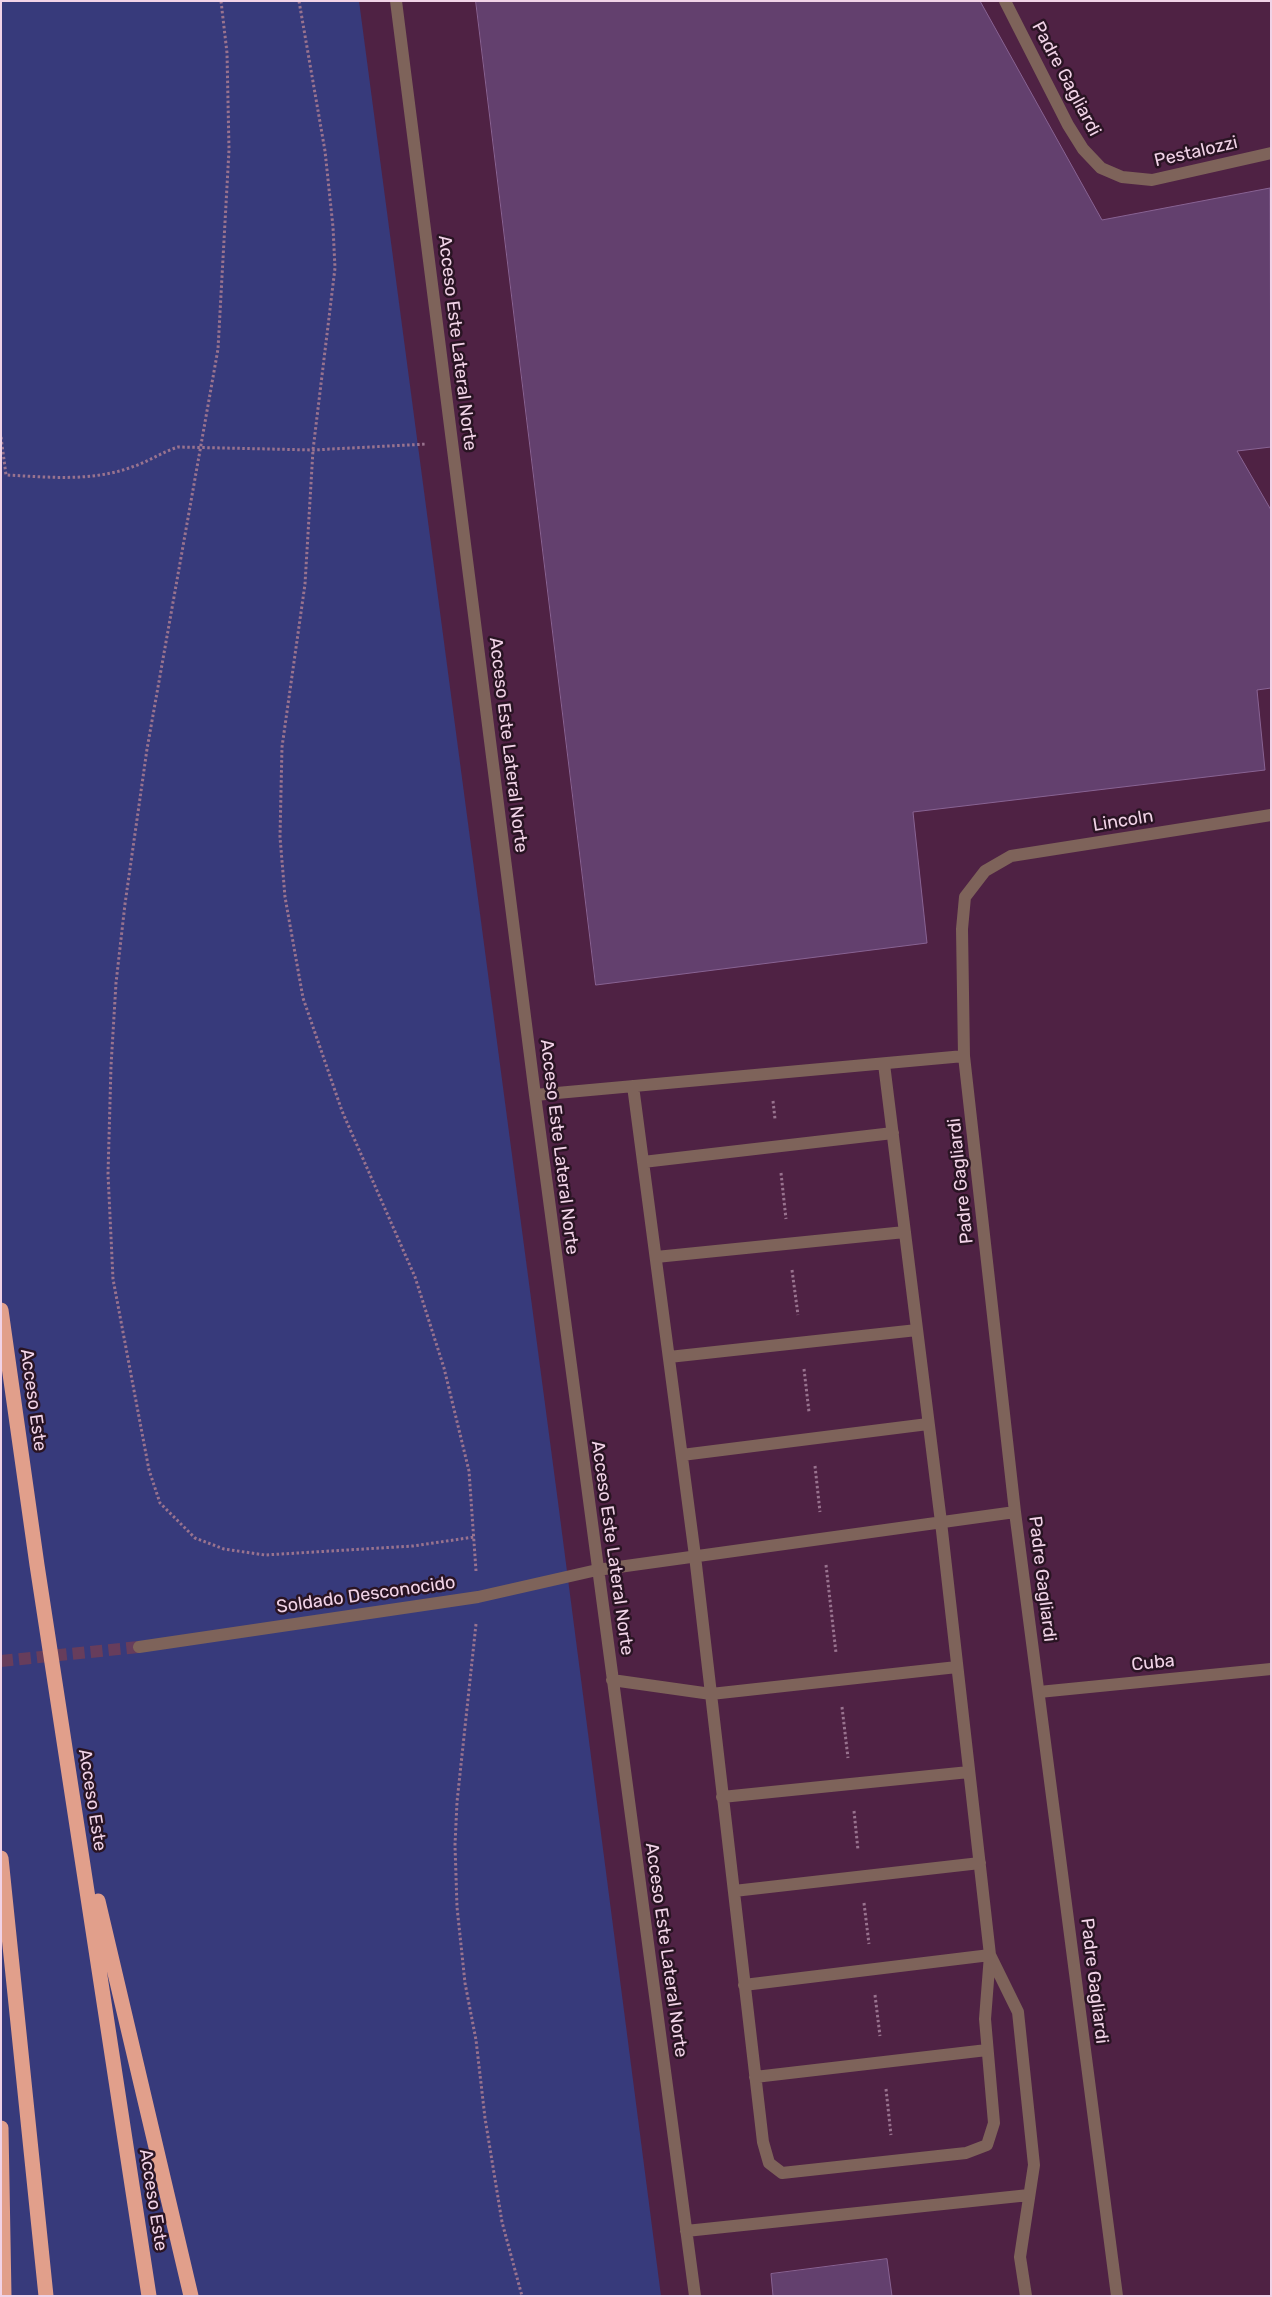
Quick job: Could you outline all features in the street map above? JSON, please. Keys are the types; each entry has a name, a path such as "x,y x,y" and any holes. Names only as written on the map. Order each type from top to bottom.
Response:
{"highway":[{"name":"Acceso Este","path":"1,1310 37,1565 149,2296"},
{"path":"74,1803 191,2296"},
{"path":"1,1858 46,2296"},
{"path":"1,2128 4,2296"}],"street":[{"name":"Acceso Este Lateral Norte","path":"396,1 535,1095 695,2296"},
{"name":"Padre Gagliardi","path":"1005,1 1068,125 1083,149 1101,168"},
{"name":"Pestalozzi","path":"1101,168 1122,178 1152,180 1271,153"},
{"name":"Lincoln","path":"985,871 1011,856 1271,814"},
{"name":"Padre Gagliardi","path":"985,871 965,897 962,928 964,1056 1015,1512 1117,2296"},
{"path":"535,1095 964,1056"},
{"path":"633,1086 695,1556 763,2142 769,2163 782,2173 966,2152 987,2145 994,2123 985,2019 990,1954 941,1522 884,1064"},
{"path":"643,1162 893,1133"},
{"path":"656,1257 905,1232"},
{"path":"669,1357 918,1330"},
{"path":"682,1454 928,1424"},
{"name":"Soldado Desconocido","path":"139,1646 478,1597 597,1570 1015,1512"},
{"path":"612,1680 711,1694 957,1667"},
{"name":"Cuba","path":"1039,1692 1271,1669"},
{"path":"722,1797 969,1772"},
{"path":"734,1891 980,1863"},
{"path":"744,1985 990,1954"},
{"path":"990,1954 1018,2012 1034,2165 1020,2257 1026,2296"},
{"path":"755,2077 987,2050"},
{"path":"686,2231 1029,2195"}],"path":[{"path":"221,1 227,53 229,150 218,349 147,749 120,948 111,1066 108,1174 113,1279 149,1470 160,1503 195,1538 224,1550 265,1555 413,1546 474,1537"},
{"path":"299,1 325,151 335,268 313,450 305,584 282,747 280,837 291,938 303,998 342,1111 414,1277 444,1368 468,1471 478,1597 457,1802 455,1845 457,1907 465,1983 476,2040 502,2222 522,2296"},
{"path":"1,437 6,475 81,478 134,467 162,452 178,447 313,450 452,443"},
{"path":"770,1074 894,2161"}],"shaded area":[{"path":"1,1 359,1 661,2296 1,2296"}],"building":[{"path":"476,1 980,1 1102,220 1270,188 1271,447 1237,451 1271,510 1271,688 1257,690 1265,770 913,812 927,943 596,985"},
{"path":"887,2259 892,2296 773,2296 771,2274"}],"tunnel":[{"path":"1,1661 139,1647"}]}
